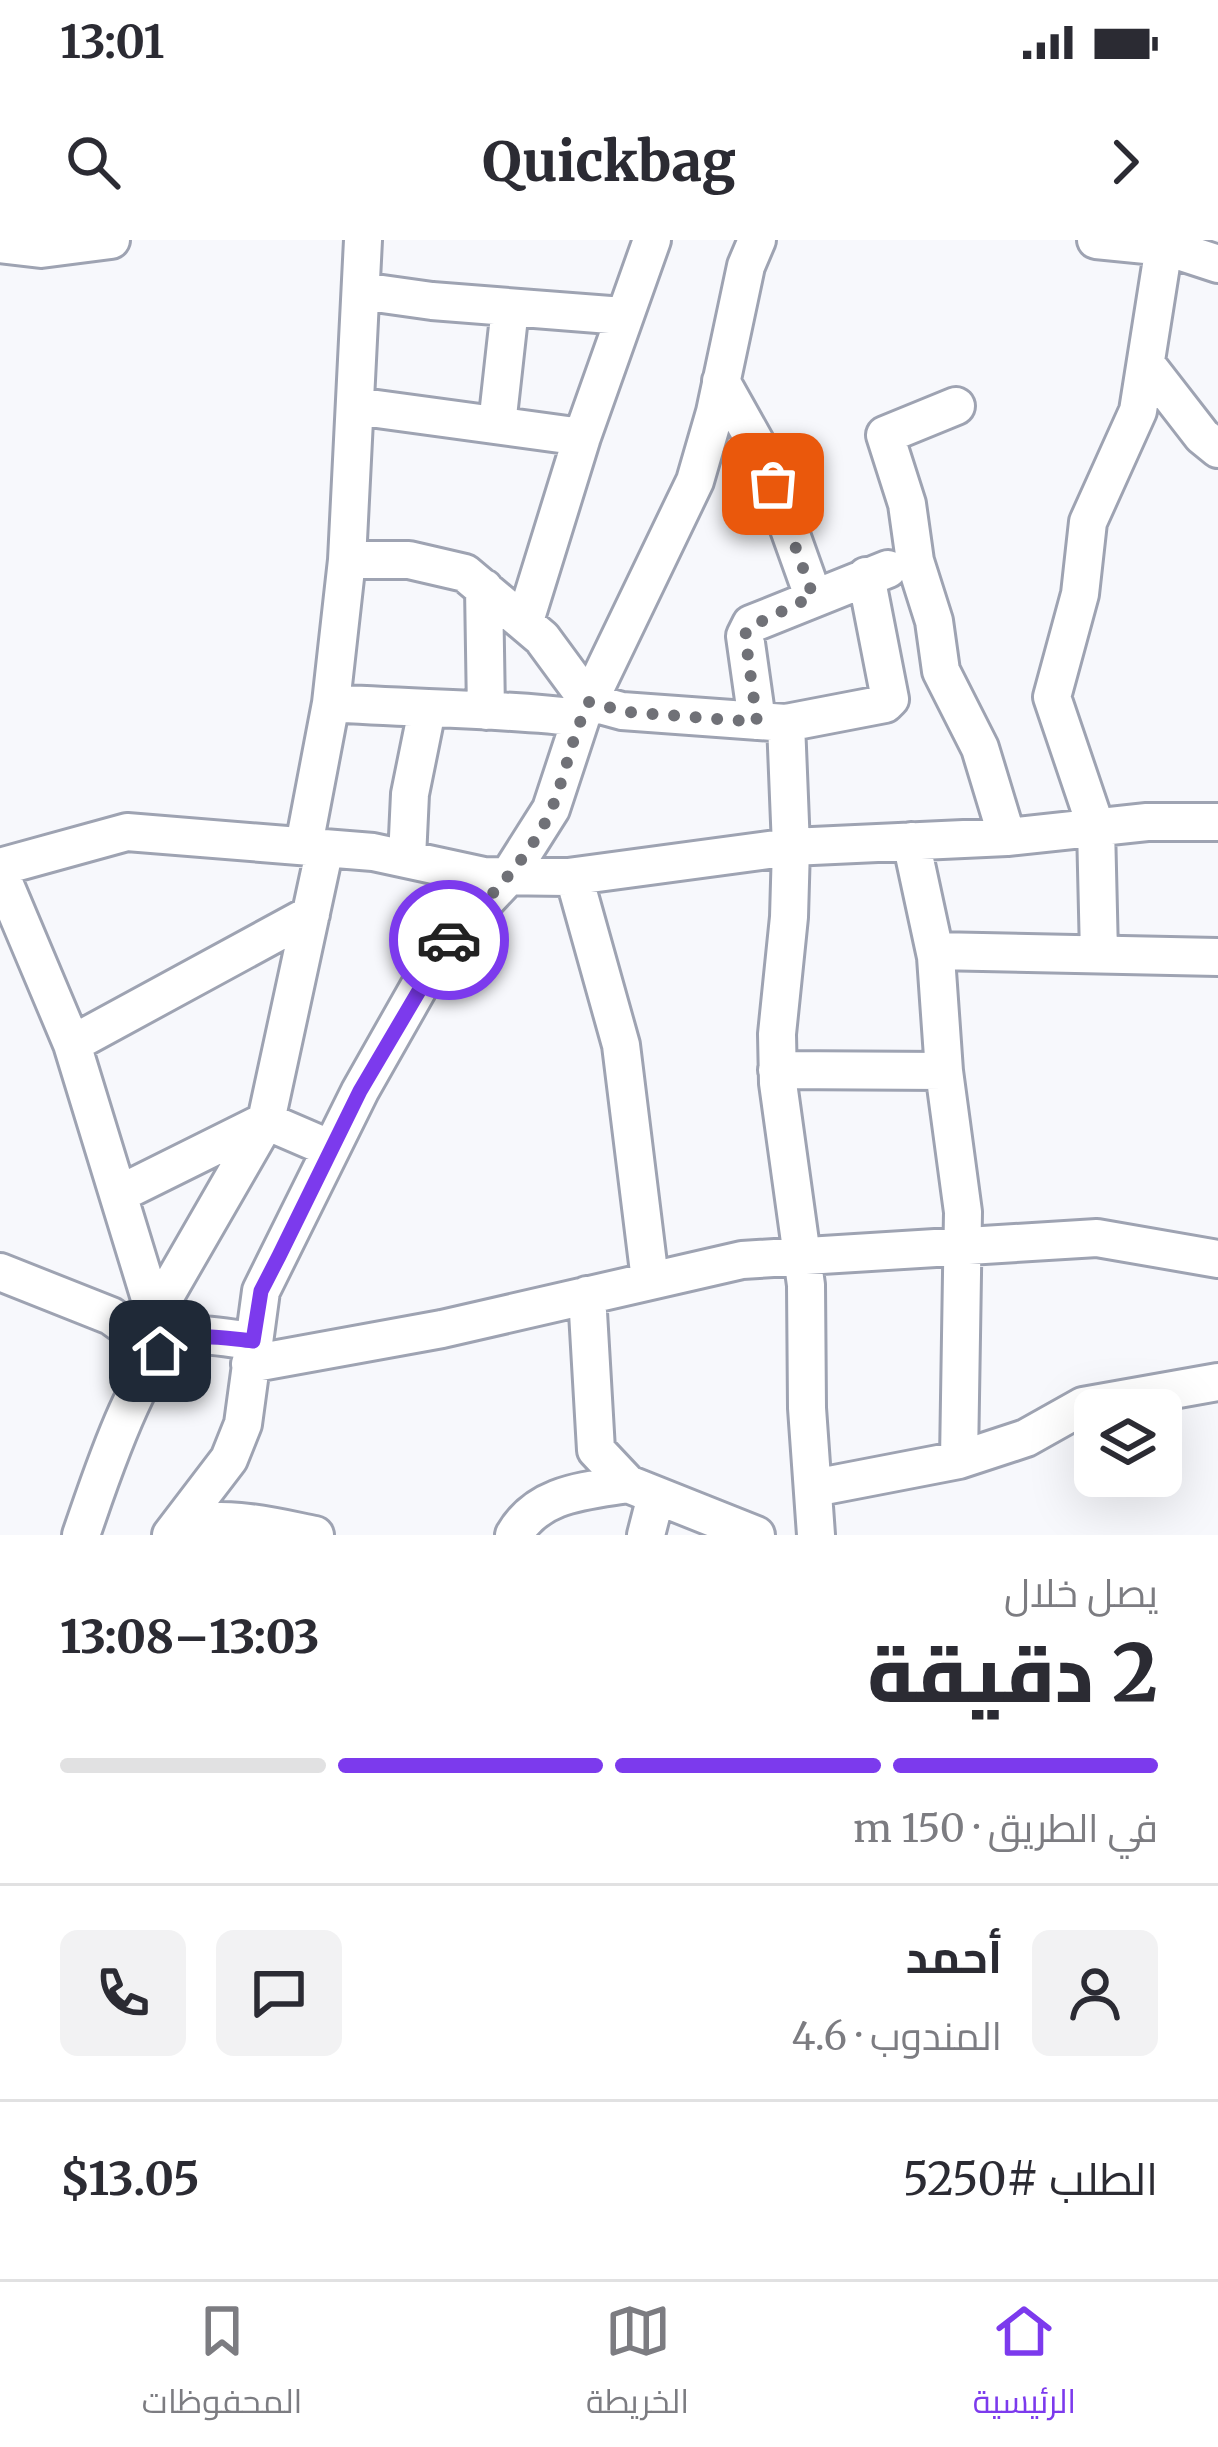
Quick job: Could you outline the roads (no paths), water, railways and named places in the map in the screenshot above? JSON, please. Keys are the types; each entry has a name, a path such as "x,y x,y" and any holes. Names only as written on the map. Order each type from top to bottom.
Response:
{"street":[{"path":"0,244 41,249 111,240"},
{"path":"81,1535 152,1334 266,1121 310,914 347,560 363,240"},
{"path":"525,621 582,437 652,240"},
{"path":"175,1530 229,1459 243,1424 261,1291 331,1149 441,948 508,877 551,809 585,710 695,481 746,266 757,240"},
{"path":"1096,240 1193,251 1147,365 1128,440 1088,522 1080,594 1052,697 1096,827 1099,954"},
{"path":"361,291 623,316"},
{"path":"497,424 510,308"},
{"path":"1147,365 1202,436 1218,449"},
{"path":"721,381 763,456 813,596"},
{"path":"355,406 582,437"},
{"path":"956,406 885,435 907,504 915,561 934,621 940,671 980,748 1006,836"},
{"path":"347,560 409,560 465,573 525,621 585,710"},
{"path":"816,1535 803,1253 778,1070 791,847 772,722 745,635 748,628 813,596 915,561"},
{"path":"331,703 428,710 585,710 772,722 885,704 890,699 866,576"},
{"path":"484,588 486,711"},
{"path":"407,858 410,794 428,710"},
{"path":"152,1334 119,1194 72,1043 0,870 127,832 315,846 407,858 484,876 574,877 791,847 1006,836 1147,822 1218,822"},
{"path":"911,841 935,951 944,1071 963,1213 959,1460"},
{"path":"574,877 621,1045 650,1280"},
{"path":"72,1043 310,914"},
{"path":"935,951 1218,956"},
{"path":"778,1070 944,1071"},
{"path":"119,1194 266,1121 331,1149"},
{"path":"0,1272 152,1334 174,1340 191,1336 251,1352 442,1329 742,1259 803,1253 1097,1238 1218,1259"},
{"path":"587,1295 596,1450 642,1490 756,1535"},
{"path":"814,1488 959,1460 1026,1438 1083,1406 1218,1382"},
{"path":"514,1535 521,1522 544,1503 568,1494 642,1490"},
{"path":"642,1490 646,1535"},
{"path":"175,1530 205,1520 307,1534"}]}
